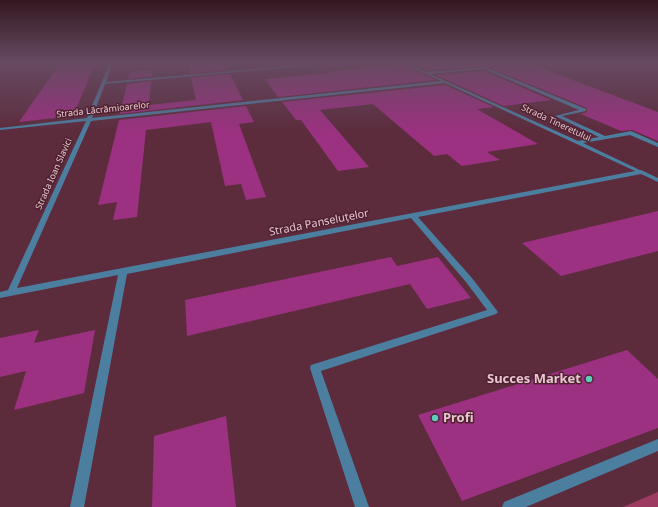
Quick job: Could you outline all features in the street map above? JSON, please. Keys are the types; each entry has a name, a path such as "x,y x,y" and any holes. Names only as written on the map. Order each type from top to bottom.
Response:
{"street":[{"name":"Strada Ioan Slavici","path":"11,293 103,86"},
{"name":"Strada Lăcrămioarelor","path":"0,129 411,86"},
{"name":"Strada Tineretului","path":"454,86 658,180"},
{"path":"526,86 584,110 557,116 604,138"},
{"path":"577,143 631,133 658,145"},
{"name":"Strada Panseluțelor","path":"0,295 642,172"},
{"path":"362,507 315,368 493,312 469,280 413,216"},
{"path":"77,507 123,272"},
{"path":"509,507 658,445"}],"shaded area":[{"path":"658,492 658,507 623,507"}],"building":[{"path":"44,86 86,86 73,116 19,122"},
{"path":"127,86 151,86 149,105 196,100 193,86 236,86 243,100 120,114"},
{"path":"270,86 383,86 278,97"},
{"path":"446,86 494,107 477,109 538,144 487,152 500,160 462,166 447,154 434,156 373,104 320,110 369,167 338,171 301,120 296,120 282,102"},
{"path":"459,86 518,86 551,100 504,106"},
{"path":"533,86 588,86 658,112 658,141 632,130 621,131 581,114 587,112 587,108"},
{"path":"246,106 254,122 239,124 266,197 246,200 241,184 225,186 211,122 146,130 137,217 113,220 117,202 98,205 119,120"},
{"path":"658,211 658,251 561,276 522,243"},
{"path":"391,257 397,266 438,257 471,298 427,309 410,284 187,336 185,300"},
{"path":"39,330 34,343 95,330 84,393 14,410 26,371 0,377 0,338"},
{"path":"627,350 658,379 658,428 462,501 418,415"},
{"path":"226,416 236,507 152,507 154,436"}],"place":[{"name":"Succes Market","path":"589,379"},
{"name":"Profi","path":"435,418"}]}
